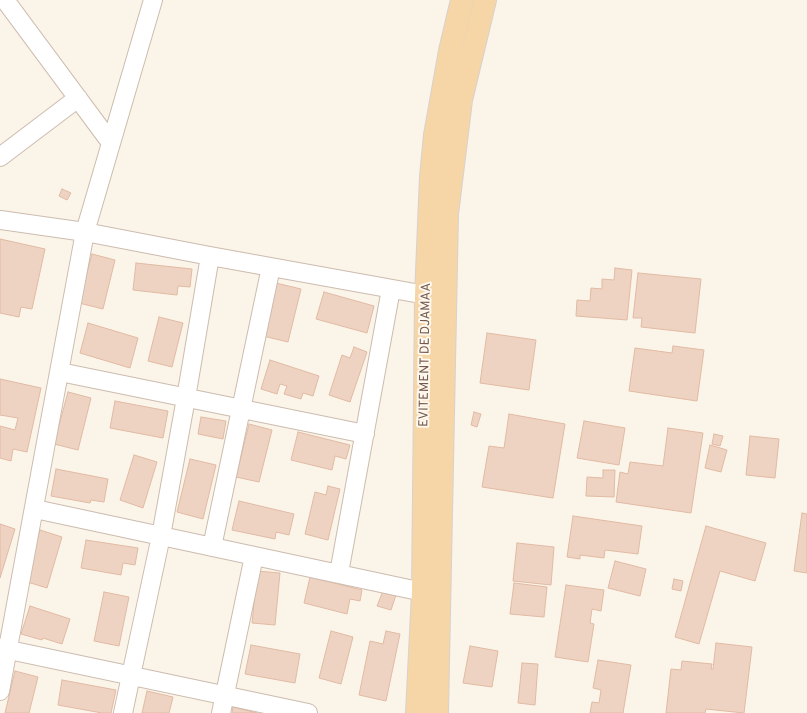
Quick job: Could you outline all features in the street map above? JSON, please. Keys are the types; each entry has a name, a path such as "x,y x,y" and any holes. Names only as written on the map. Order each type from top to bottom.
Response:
{"main road":[{"name":"EVITEMENT DE DJAMAA","path":"417,713 423,592 426,295 431,177 435,135 450,51 462,0"},
{"path":"437,713 447,214 462,100 485,0"}],"street":[{"path":"5,0 111,143"},
{"path":"0,691 4,649 34,510 85,232 154,0"},
{"path":"0,157 78,98"},
{"path":"0,220 85,232 426,295"},
{"path":"123,713 161,536 210,256"},
{"path":"212,547 271,267"},
{"path":"339,573 391,288"},
{"path":"60,372 365,434"},
{"path":"34,510 339,573 423,592"},
{"path":"221,713 254,556"},
{"path":"4,649 308,713"}],"building":[{"path":"62,189 71,193 67,200 59,196"},
{"path":"0,239 45,249 32,309 21,307 19,317 0,313"},
{"path":"92,254 115,260 103,309 79,303"},
{"path":"136,263 192,269 190,287 178,286 177,295 133,290"},
{"path":"615,268 632,270 627,320 576,316 577,300 590,301 591,288 602,289 602,279 614,280"},
{"path":"638,273 701,279 695,333 641,327 642,318 633,318"},
{"path":"276,283 301,289 288,342 263,336"},
{"path":"324,292 374,306 367,333 316,319"},
{"path":"159,317 183,323 172,367 148,361"},
{"path":"88,323 138,338 130,368 80,353"},
{"path":"487,333 536,340 529,390 480,383"},
{"path":"673,346 704,350 697,401 629,391 635,348 672,353"},
{"path":"354,347 367,352 350,402 329,395 342,355 350,358"},
{"path":"270,360 319,376 313,396 303,393 301,399 284,394 287,386 280,384 277,394 261,389"},
{"path":"0,379 41,388 27,452 13,449 11,461 0,458 0,426 15,430 18,418 0,415"},
{"path":"68,392 91,398 78,450 54,444"},
{"path":"115,401 168,411 163,438 110,428"},
{"path":"474,412 481,414 477,427 471,425"},
{"path":"509,414 565,424 553,498 482,487 489,446 504,448"},
{"path":"201,417 226,421 223,439 198,434"},
{"path":"584,421 625,428 619,465 577,458"},
{"path":"249,424 272,430 259,482 236,477"},
{"path":"668,428 703,433 691,513 616,502 620,472 628,474 630,462 663,466"},
{"path":"298,432 350,445 346,459 335,456 332,470 291,460"},
{"path":"714,434 723,436 720,446 712,444"},
{"path":"750,436 779,439 775,478 746,475"},
{"path":"710,445 727,450 721,472 705,468"},
{"path":"134,455 157,462 143,508 120,500"},
{"path":"190,459 216,465 203,519 177,512"},
{"path":"56,469 108,479 104,502 91,500 90,503 51,496"},
{"path":"603,470 615,470 614,497 586,496 587,477 603,478"},
{"path":"328,486 340,489 328,540 305,534 315,492 326,495"},
{"path":"239,501 294,514 289,535 276,532 275,539 232,530"},
{"path":"802,513 807,514 807,573 794,571"},
{"path":"573,516 642,526 638,554 605,550 604,558 580,555 580,559 567,557"},
{"path":"0,524 15,529 0,578"},
{"path":"706,526 766,543 755,581 720,571 699,644 675,637"},
{"path":"40,530 62,537 47,588 24,581"},
{"path":"86,540 138,548 135,565 123,563 121,575 81,568"},
{"path":"517,543 554,547 551,585 513,581"},
{"path":"615,561 646,569 640,596 608,588"},
{"path":"257,571 280,573 275,625 252,623"},
{"path":"310,577 362,590 360,601 350,599 347,614 304,603"},
{"path":"674,579 683,581 681,591 672,589"},
{"path":"514,583 547,587 544,617 510,614"},
{"path":"566,585 604,590 601,611 592,609 590,623 594,624 588,662 555,657"},
{"path":"383,591 396,595 391,610 377,606"},
{"path":"104,592 129,597 119,646 94,641"},
{"path":"30,606 70,619 62,644 43,638 42,640 21,634"},
{"path":"331,631 353,637 341,684 319,678"},
{"path":"386,631 400,634 386,701 359,695 370,641 383,644"},
{"path":"716,643 752,647 744,713 706,709 705,713 666,713 671,669 681,670 682,661 712,664 711,669 713,669"},
{"path":"251,645 300,654 295,683 245,674"},
{"path":"470,646 498,651 492,687 463,683"},
{"path":"598,660 631,665 623,713 590,713 592,702 599,703 601,690 593,688"},
{"path":"522,663 538,664 535,705 518,703"},
{"path":"15,671 38,677 29,713 5,713"},
{"path":"62,680 116,690 111,713 102,713 58,705"},
{"path":"147,691 173,697 169,713 142,713"},
{"path":"233,707 257,713 232,713"}]}
